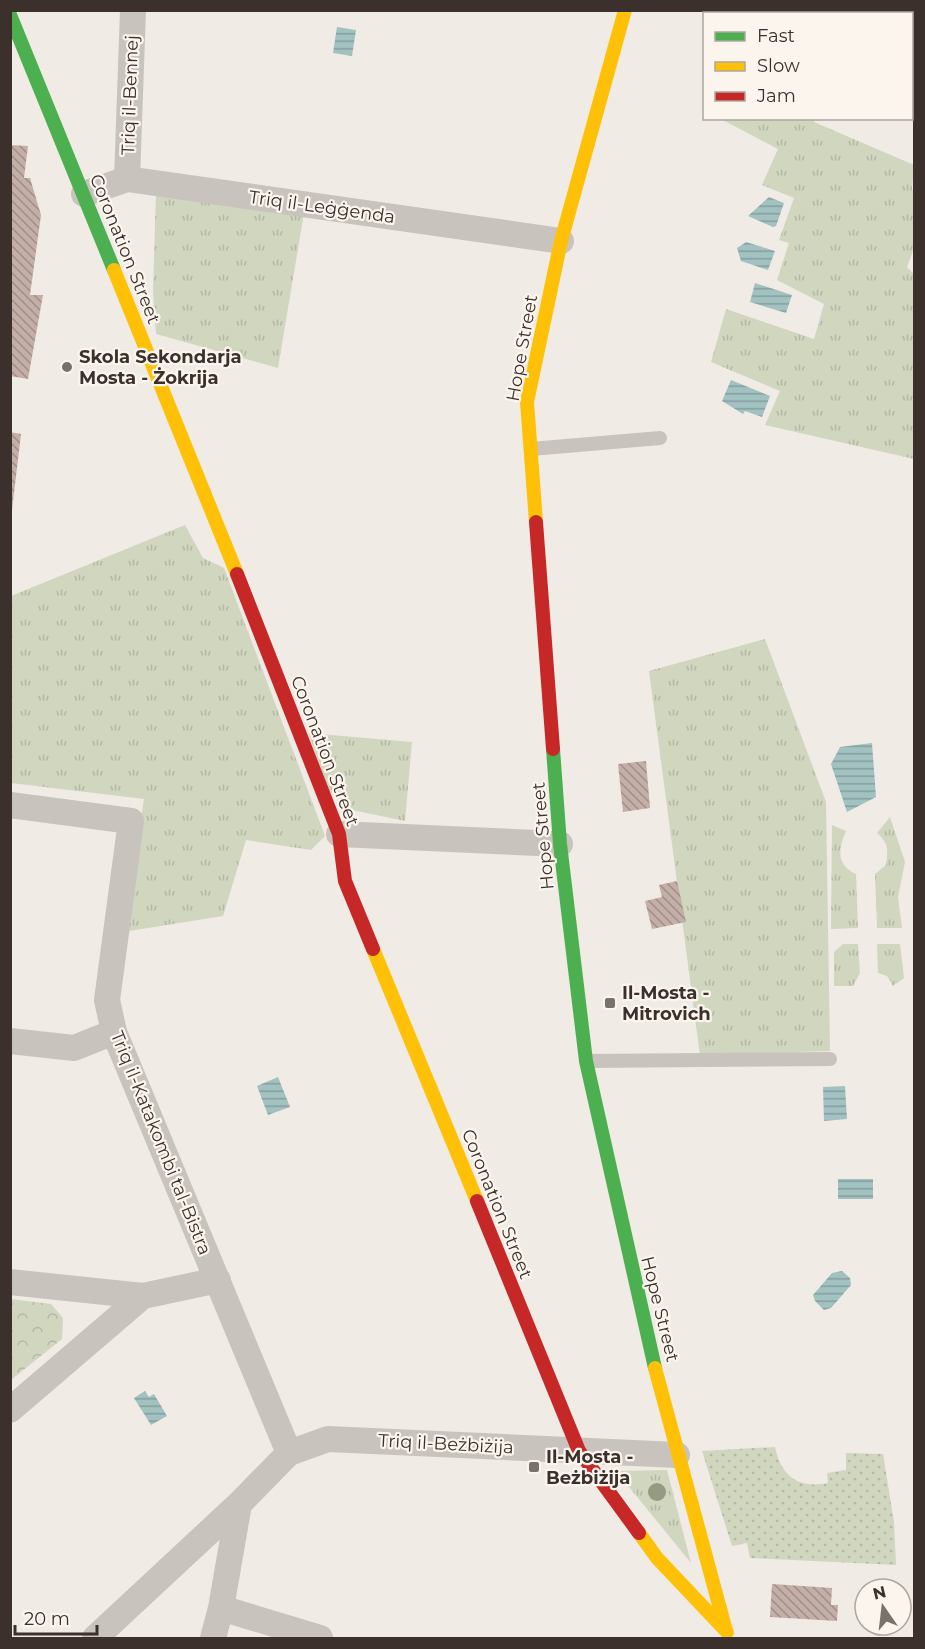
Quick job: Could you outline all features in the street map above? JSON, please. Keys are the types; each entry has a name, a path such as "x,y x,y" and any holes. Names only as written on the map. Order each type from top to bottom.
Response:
{"street":[{"name":"Triq il-Bennej","path":"127,179 133,10"},
{"name":"Coronation Street","path":"10,15 84,194 339,834 345,881 579,1451 657,1558 729,1635"},
{"name":"Hope Street","path":"625,15 561,241 527,402 560,844 586,1061 631,1268 677,1455 729,1635"},
{"name":"Triq il-Leġġenda","path":"84,194 127,179 561,241"},
{"name":"Triq il-Katakombi tal-Bistra","path":"10,805 131,821 107,1000 114,1032 289,1453"},
{"path":"339,834 560,844"},
{"path":"10,1041 74,1048 114,1032"},
{"path":"10,1282 142,1296 218,1280"},
{"path":"10,1410 142,1296"},
{"name":"Triq il-Beżbiżija","path":"289,1453 328,1439 677,1455"},
{"path":"94,1638 239,1504 289,1453"},
{"path":"213,1638 221,1608 239,1504"},
{"path":"221,1608 320,1638"}],"lane":[{"path":"531,449 660,438"},
{"path":"586,1061 830,1059"}],"green space":[{"path":"723,120 815,120 814,122 914,165 912,189 914,191 914,248 907,267 914,274 914,459 765,425 780,391 711,362 726,309 814,339 824,304 777,280 789,243 779,240 794,198 762,185 778,149"},
{"path":"156,192 304,213 278,368 156,334 153,292"},
{"path":"185,525 203,558 224,568 325,836 311,850 246,840 223,916 123,932 144,799 11,783 11,596"},
{"path":"765,639 826,802 830,1051 700,1055 649,671"},
{"path":"308,733 412,742 405,821 352,810 329,791"},
{"path":"890,817 905,862 898,897 902,928 877,928 875,874 886,865 887,851 884,840 877,833"},
{"path":"832,825 846,831 841,844 840,856 845,866 856,874 858,928 831,929"},
{"path":"843,944 858,944 860,973 853,986 834,986 834,952"},
{"path":"877,944 900,944 904,978 893,986 887,976 878,973"},
{"path":"11,1299 51,1304 63,1318 62,1339 11,1380"},
{"path":"775,1447 786,1473 808,1484 828,1483 827,1473 846,1470 846,1453 883,1454 894,1522 896,1565 750,1558 747,1543 732,1546 702,1451"},
{"path":"667,1470 691,1563 616,1471"}],"water":[{"path":"337,27 356,30 352,56 333,53"},
{"path":"769,197 784,203 776,226 773,227 748,216"},
{"path":"746,242 775,251 768,270 741,261 737,248"},
{"path":"755,283 792,295 786,313 750,302"},
{"path":"731,380 770,396 762,417 745,411 743,414 722,401"},
{"path":"872,743 876,797 847,812 831,764 840,747"},
{"path":"278,1077 290,1107 268,1115 257,1086"},
{"path":"845,1086 847,1119 824,1121 823,1087"},
{"path":"838,1179 873,1179 873,1199 838,1199"},
{"path":"842,1271 850,1278 851,1285 831,1308 824,1310 815,1301 813,1295 832,1273"},
{"path":"145,1391 149,1397 154,1394 167,1416 151,1425 134,1398"}],"building":[{"path":"10,145 28,146 24,178 30,178 41,215 30,295 43,295 28,379 10,376"},
{"path":"10,432 21,434 12,510 10,510"},
{"path":"646,761 650,808 623,812 618,764"},
{"path":"677,881 686,922 652,929 645,901 662,897 659,885"},
{"path":"772,1584 832,1588 831,1605 838,1605 837,1621 770,1617"}],"traffic: fast":[{"path":"10,15 114,270"},
{"path":"553,749 560,844 586,1061 655,1368"}],"traffic: slow":[{"path":"536,522 527,402 561,241 625,10"},
{"path":"114,270 237,574"},
{"path":"373,949 477,1201"},
{"path":"655,1368 725,1627"},
{"path":"639,1533 657,1558 727,1632"}],"traffic: jam":[{"path":"536,522 553,749"},
{"path":"237,574 339,834 345,881 373,949"},
{"path":"477,1201 579,1451 639,1533"}],"place":[{"name":"Skola Sekondarja Mosta - Żokrija","path":"67,367"},
{"name":"Il-Mosta - Mitrovich","path":"610,1003"},
{"name":"Il-Mosta - Beżbiżija","path":"534,1467"}]}
